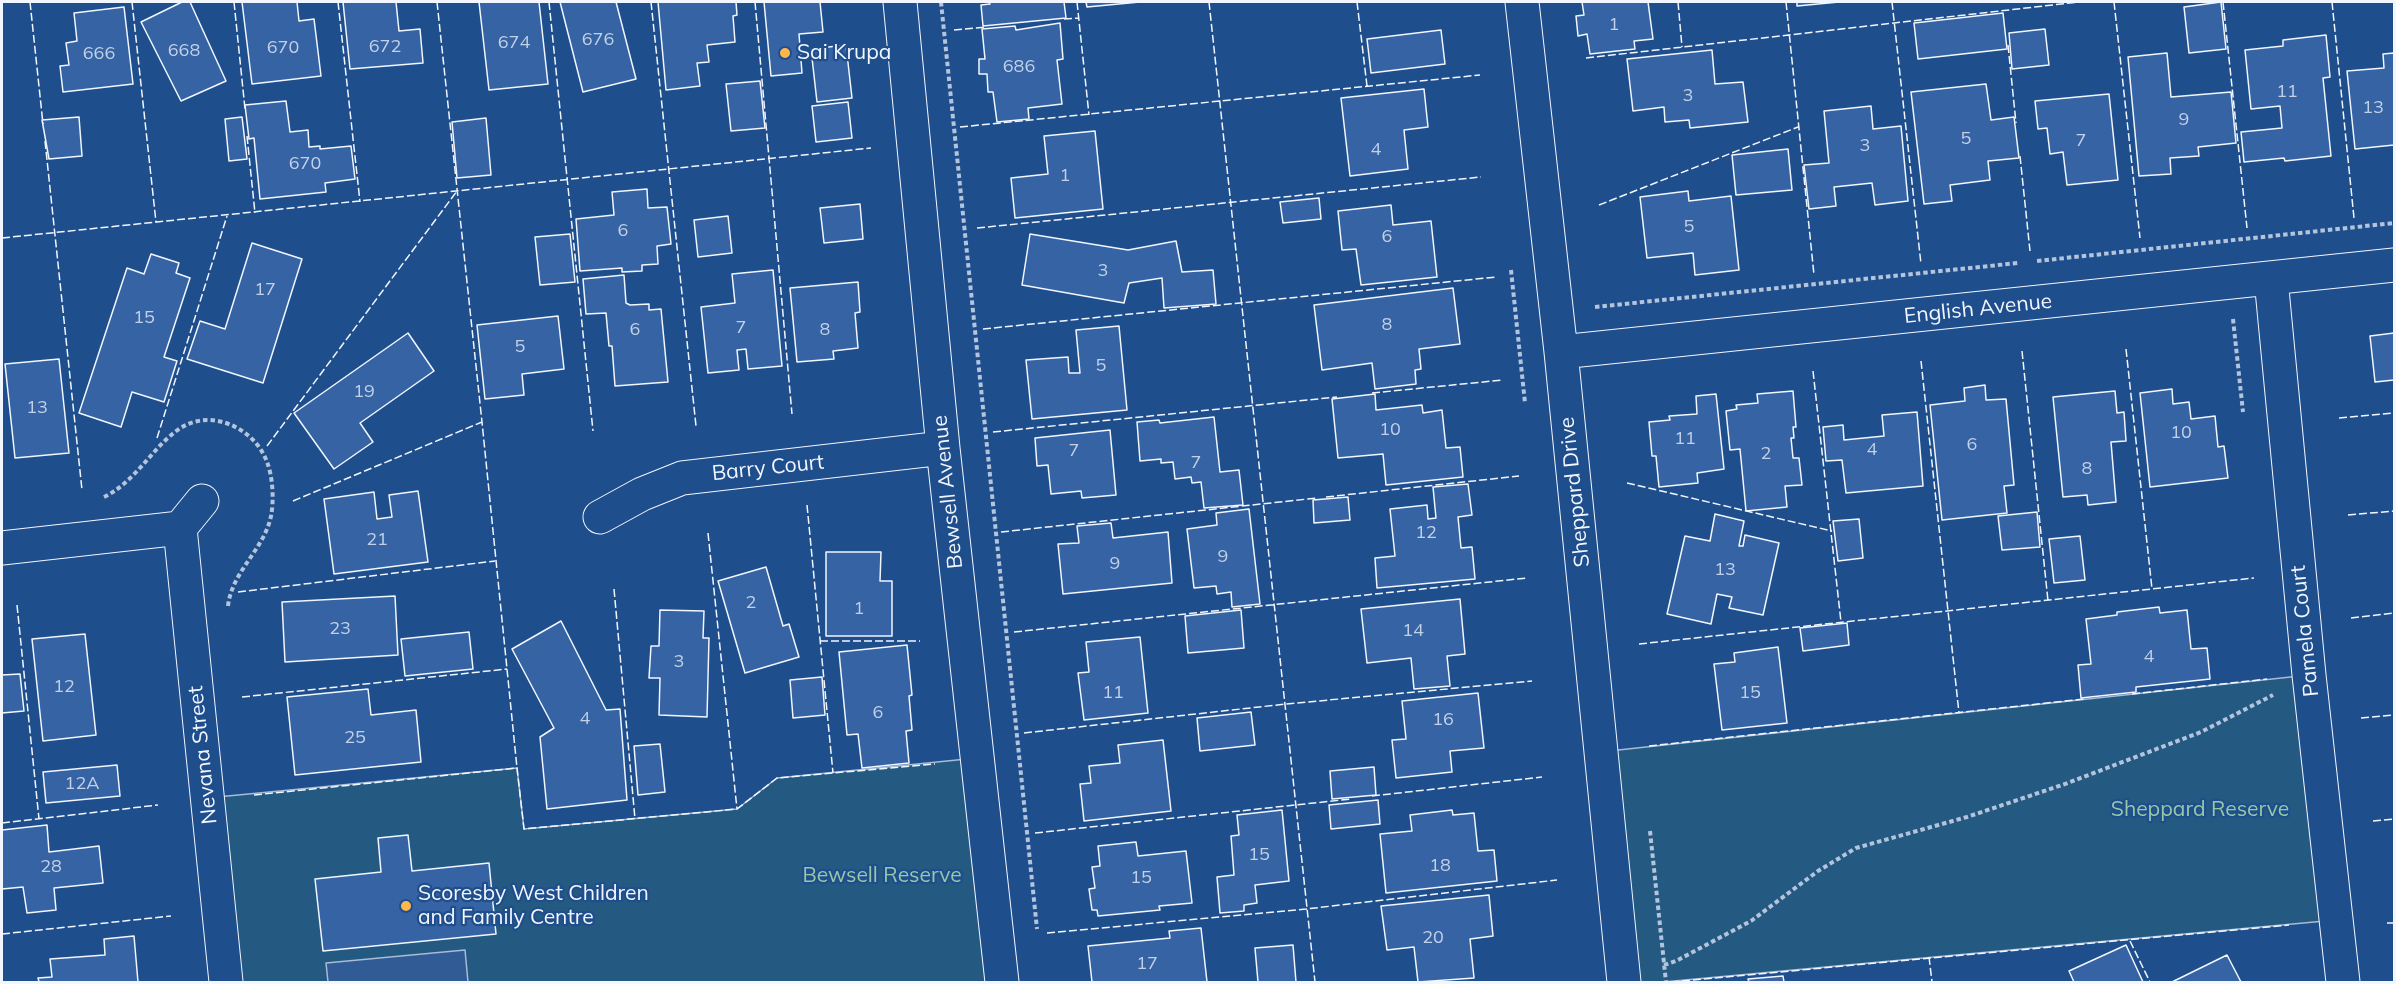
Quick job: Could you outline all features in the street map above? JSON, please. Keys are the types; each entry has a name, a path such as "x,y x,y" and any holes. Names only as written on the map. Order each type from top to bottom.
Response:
{"street":[{"name":"Bewsell Avenue","path":"900,2 943,448 1002,982"},
{"name":"Sheppard Drive","path":"1522,2 1561,351 1624,982"},
{"name":"English Avenue","path":"1561,351 2394,265"},
{"name":"Pamela Court","path":"2271,279 2309,675 2343,982"},
{"name":"Barry Court","path":"600,517 642,494 682,478 943,448"},
{"path":"2,548 180,528 202,501"},
{"name":"Nevana Street","path":"180,528 226,982"}],"path":[{"path":"941,2 1038,934"},
{"path":"2031,262 2394,223"},
{"path":"1595,307 2019,263"},
{"path":"1664,965 1676,961 1751,921 1818,871 1856,848 1967,817 2065,784 2201,732 2273,695"}],"green space":[{"name":"Sheppard Reserve","path":"2309,675 2336,920 1663,982 1624,982 1600,752"},
{"name":"Bewsell Reserve","path":"977,758 1002,982 226,982 207,798 517,768 524,829 737,809 777,778"}],"shaded area":[{"path":"465,950 468,982 328,982 326,963"}],"building":[{"path":"182,2 190,2 226,81 181,101 141,22"},
{"path":"242,2 297,2 299,21 314,19 321,76 252,84"},
{"path":"343,2 396,2 399,31 420,29 423,63 350,69"},
{"path":"479,2 539,2 548,84 489,90"},
{"path":"560,2 616,2 636,79 583,92"},
{"path":"658,2 736,2 737,15 733,16 735,42 707,45 709,62 697,63 700,86 666,90"},
{"name":"Sai Krupa","path":"764,2 820,2 823,32 799,34 802,73 771,76"},
{"path":"989,2 1064,2 1066,18 983,26 981,5 990,4"},
{"path":"1086,2 1140,2 1087,7"},
{"path":"1582,2 1648,2 1653,39 1634,41 1635,49 1590,54 1587,34 1578,36 1576,16 1584,15"},
{"path":"1797,2 1839,2 1797,6"},
{"path":"2221,2 2226,49 2189,53 2184,7"},
{"path":"124,7 133,84 63,92 60,66 69,65 66,43 77,41 74,13"},
{"path":"2003,13 2007,49 1918,59 1914,23"},
{"path":"1060,23 1063,59 1057,60 1062,104 1028,108 1029,119 997,122 993,92 988,92 987,74 979,74 979,59 985,59 982,29 1015,26 1016,30"},
{"path":"2045,29 2049,65 2012,69 2009,33"},
{"path":"1441,30 1445,64 1371,73 1367,39"},
{"path":"2326,35 2330,77 2323,78 2331,156 2285,161 2284,158 2244,162 2241,132 2282,128 2280,106 2251,109 2245,50 2283,46 2283,40"},
{"path":"846,45 852,98 817,102 811,49"},
{"path":"1712,50 1715,84 1743,82 1748,122 1690,128 1689,120 1665,122 1664,107 1633,111 1627,59"},
{"path":"2167,53 2171,97 2231,92 2236,143 2198,147 2199,156 2170,158 2171,174 2139,176 2128,57"},
{"path":"2394,53 2394,145 2355,149 2347,71 2384,68 2383,54"},
{"path":"760,81 765,128 731,131 726,84"},
{"path":"1986,84 1991,120 2014,117 2019,158 1988,161 1990,180 1950,185 1952,201 1924,204 1911,92"},
{"path":"1424,89 1428,127 1404,130 1408,169 1350,176 1341,98"},
{"path":"2109,94 2118,180 2067,185 2063,152 2050,154 2047,128 2038,129 2035,101"},
{"path":"286,101 290,132 308,130 309,147 320,146 320,149 351,146 355,179 325,183 326,192 260,199 254,138 249,139 245,105"},
{"path":"848,102 852,138 816,142 812,106"},
{"path":"1871,106 1873,129 1901,126 1908,201 1875,205 1872,183 1834,187 1836,206 1809,209 1804,165 1829,163 1824,111"},
{"path":"79,117 82,156 49,159 42,120"},
{"path":"242,117 247,159 229,161 225,119"},
{"path":"486,118 491,175 457,178 452,122"},
{"path":"1095,131 1103,209 1015,218 1011,178 1048,174 1044,136"},
{"path":"1788,149 1792,190 1736,195 1732,155"},
{"path":"647,189 648,208 667,207 671,244 657,246 658,264 642,265 642,271 622,272 622,268 580,271 576,219 614,215 612,192"},
{"path":"1688,191 1689,201 1731,196 1739,270 1695,275 1693,253 1647,258 1640,197"},
{"path":"1319,198 1321,219 1283,223 1280,202"},
{"path":"860,204 863,239 824,243 820,208"},
{"path":"1391,205 1393,225 1431,221 1437,277 1361,285 1356,249 1342,250 1338,211"},
{"path":"728,216 732,253 698,257 694,220"},
{"path":"570,234 575,282 540,285 535,237"},
{"path":"1030,234 1128,250 1176,241 1182,272 1213,270 1216,304 1164,308 1162,278 1129,283 1124,303 1022,285"},
{"path":"252,243 302,259 263,383 187,359 200,321 225,329"},
{"path":"151,254 179,263 176,273 190,278 164,357 177,361 164,402 132,392 121,427 79,413 127,268 144,274"},
{"path":"773,270 782,366 748,369 746,349 737,350 739,370 708,373 701,307 735,303 732,274"},
{"path":"624,275 626,303 630,305 649,304 649,310 661,309 668,382 615,386 612,346 609,346 606,313 586,314 583,279"},
{"path":"858,282 860,312 855,313 858,348 833,351 834,359 797,362 790,288"},
{"path":"1453,288 1460,344 1419,349 1421,369 1415,370 1416,384 1375,389 1372,363 1322,370 1314,305"},
{"path":"558,316 564,369 522,374 524,395 485,399 477,325"},
{"path":"1119,326 1127,410 1032,419 1026,360 1068,357 1069,373 1080,373 1076,330"},
{"path":"408,333 434,371 360,423 373,442 334,469 294,413"},
{"path":"2394,333 2394,380 2375,382 2370,336"},
{"path":"59,359 69,453 15,458 5,364"},
{"path":"1985,385 1986,400 2006,399 2014,485 2004,486 2007,513 1942,520 1930,405 1965,401 1964,388"},
{"path":"2172,389 2173,404 2189,402 2191,419 2215,416 2218,447 2224,446 2228,478 2150,487 2140,393"},
{"path":"1793,391 1796,427 1793,427 1794,438 1791,438 1793,458 1799,458 1802,485 1785,486 1787,507 1746,511 1740,449 1730,450 1726,411 1737,409 1736,405 1758,403 1757,394"},
{"path":"2115,391 2117,413 2124,412 2126,441 2111,442 2116,502 2088,505 2087,495 2063,497 2053,397"},
{"path":"1375,394 1376,410 1422,405 1423,413 1442,410 1446,448 1460,447 1463,477 1386,485 1383,454 1338,458 1332,399"},
{"path":"1716,394 1724,469 1697,473 1698,483 1659,487 1656,456 1652,456 1649,422 1670,420 1669,416 1697,414 1696,396"},
{"path":"1917,412 1923,486 1846,493 1842,460 1826,461 1823,427 1843,425 1844,440 1884,436 1882,415"},
{"path":"1214,417 1220,472 1239,470 1243,505 1204,508 1201,482 1192,483 1191,477 1175,479 1173,462 1161,463 1161,459 1140,461 1137,422 1159,420 1160,423"},
{"path":"1110,430 1116,495 1082,498 1081,491 1051,494 1048,465 1037,466 1035,438"},
{"path":"1468,484 1472,515 1458,517 1461,548 1472,547 1475,579 1377,588 1375,558 1395,556 1390,509 1427,505 1428,519 1436,518 1433,487"},
{"path":"418,491 428,562 334,574 324,499 374,492 377,519 392,517 389,495"},
{"path":"1348,497 1350,520 1314,523 1313,500"},
{"path":"1249,509 1260,604 1232,607 1231,592 1217,594 1216,586 1194,588 1187,529 1217,525 1216,513"},
{"path":"2037,512 2040,547 2002,550 1998,516"},
{"path":"1715,514 1744,521 1739,546 1743,546 1745,535 1779,543 1763,615 1729,608 1732,597 1717,594 1711,624 1667,614 1685,536 1710,541"},
{"path":"1859,519 1863,558 1838,561 1833,521"},
{"path":"1111,523 1113,538 1168,532 1172,583 1063,594 1058,544 1079,543 1077,526"},
{"path":"2080,536 2085,580 2054,583 2049,539"},
{"path":"826,552 881,552 880,581 892,581 892,636 826,636"},
{"path":"766,567 783,626 789,624 799,657 745,673 718,581"},
{"path":"395,596 398,655 285,662 282,602"},
{"path":"1460,599 1465,654 1447,656 1450,686 1414,689 1411,658 1367,663 1361,609"},
{"path":"2159,607 2160,613 2187,610 2191,649 2207,648 2210,679 2136,687 2136,692 2081,698 2078,665 2091,664 2086,619 2117,615 2117,612"},
{"path":"660,610 704,611 703,638 709,638 707,717 659,715 660,678 649,678 651,646 659,646"},
{"path":"1241,610 1244,648 1188,653 1185,616"},
{"path":"561,621 606,710 620,709 627,800 547,809 540,737 554,728 512,649"},
{"path":"1847,623 1849,645 1803,651 1800,628"},
{"path":"469,632 473,669 405,676 401,639"},
{"path":"85,634 96,735 43,741 32,639"},
{"path":"1140,637 1148,713 1084,720 1078,673 1089,672 1086,642"},
{"path":"907,645 912,695 909,696 912,730 906,731 909,763 862,768 858,734 847,735 839,652"},
{"path":"1778,647 1787,723 1722,730 1714,664 1735,662 1734,653"},
{"path":"20,674 24,711 2,713 2,675"},
{"path":"822,677 825,715 793,718 790,680"},
{"path":"368,689 371,715 416,710 421,762 295,775 287,697"},
{"path":"1478,693 1484,748 1450,751 1452,772 1396,778 1392,740 1406,739 1402,701"},
{"path":"1251,712 1255,745 1200,751 1197,718"},
{"path":"1163,740 1171,811 1084,821 1080,784 1091,783 1089,766 1120,763 1118,745"},
{"path":"660,744 665,792 638,795 634,746"},
{"path":"117,765 120,796 46,803 43,772"},
{"path":"1374,767 1376,795 1332,799 1330,771"},
{"path":"1378,800 1380,824 1331,829 1329,805"},
{"path":"1282,810 1289,881 1255,885 1257,903 1244,905 1244,911 1220,913 1217,877 1234,875 1231,836 1239,835 1237,815"},
{"path":"1452,810 1453,815 1474,813 1478,851 1494,850 1497,881 1386,893 1380,834 1412,831 1410,815"},
{"path":"47,825 49,852 99,846 103,883 54,888 56,910 27,913 23,887 2,889 2,830"},
{"name":"Scoresby West Children and Family Centre","path":"408,835 412,871 489,863 496,934 323,951 315,879 381,872 378,838"},
{"path":"1136,842 1138,856 1186,851 1192,903 1159,906 1160,910 1098,916 1097,910 1092,910 1089,889 1095,888 1092,867 1100,866 1098,846"},
{"path":"1489,895 1493,936 1470,939 1474,978 1418,982 1414,947 1387,950 1381,906"},
{"path":"1201,928 1207,982 1092,982 1088,946 1170,938 1169,931"},
{"path":"134,936 138,982 39,982 38,978 52,977 50,959 105,955 104,939"},
{"path":"1293,945 1296,982 1258,982 1255,948"},
{"path":"2126,945 2143,982 2074,982 2069,971"},
{"path":"2227,955 2241,982 2172,982"},
{"path":"1783,976 1784,982 1749,982 1748,979"}],"fence":[{"path":"30,2 43,124"},
{"path":"132,2 156,222"},
{"path":"234,2 245,109"},
{"path":"338,2 360,202"},
{"path":"437,2 517,768"},
{"path":"549,2 593,431"},
{"path":"651,2 696,426"},
{"path":"755,2 792,414"},
{"path":"1077,2 1089,115"},
{"path":"1209,2 1315,982"},
{"path":"1357,2 1367,86"},
{"path":"1678,2 1682,47"},
{"path":"1786,2 1814,275"},
{"path":"1892,2 1921,264"},
{"path":"1586,58 2079,2"},
{"path":"2114,2 2140,238"},
{"path":"2223,2 2247,228"},
{"path":"2332,2 2354,218"},
{"path":"1064,19 1079,18"},
{"path":"954,30 986,27"},
{"path":"2008,45 2016,123"},
{"path":"960,127 1480,75"},
{"path":"1599,205 1798,127"},
{"path":"247,136 255,213"},
{"path":"45,141 82,490"},
{"path":"2,238 871,148"},
{"path":"2020,156 2030,251"},
{"path":"977,228 1481,177"},
{"path":"267,446 457,191"},
{"path":"157,438 227,216"},
{"path":"983,329 1496,277"},
{"path":"2126,349 2152,589"},
{"path":"2022,351 2048,601"},
{"path":"1921,361 1959,713"},
{"path":"1813,371 1841,622"},
{"path":"1372,393 1503,380"},
{"path":"993,432 1337,397"},
{"path":"2339,418 2394,413"},
{"path":"293,501 482,422"},
{"path":"1326,497 1519,476"},
{"path":"1627,483 1832,531"},
{"path":"1001,532 1317,498"},
{"path":"807,505 833,773"},
{"path":"2348,515 2394,511"},
{"path":"708,533 737,809"},
{"path":"238,592 495,561"},
{"path":"1014,632 1527,578"},
{"path":"1639,644 2254,578"},
{"path":"614,589 635,819"},
{"path":"17,605 39,819"},
{"path":"2351,618 2394,613"},
{"path":"820,641 920,641"},
{"path":"242,697 507,669"},
{"path":"2132,694 2267,679"},
{"path":"1024,733 1286,704 1532,681"},
{"path":"1649,746 2084,699"},
{"path":"2361,718 2394,715"},
{"path":"254,795 517,768 524,829 737,809 777,778 935,764"},
{"path":"1372,796 1542,777"},
{"path":"1035,833 1351,799"},
{"path":"2,823 158,805"},
{"path":"2373,821 2394,819"},
{"path":"1047,933 1306,909 1557,880"},
{"path":"2,934 171,916"},
{"path":"2387,923 2394,923"},
{"path":"1671,982 2289,925"},
{"path":"2130,941 2150,982"},
{"path":"1929,957 1932,982"}],"place":[{"name":"Sai Krupa","path":"785,53"},
{"name":"Scoresby West Children and Family Centre","path":"406,906"}]}
